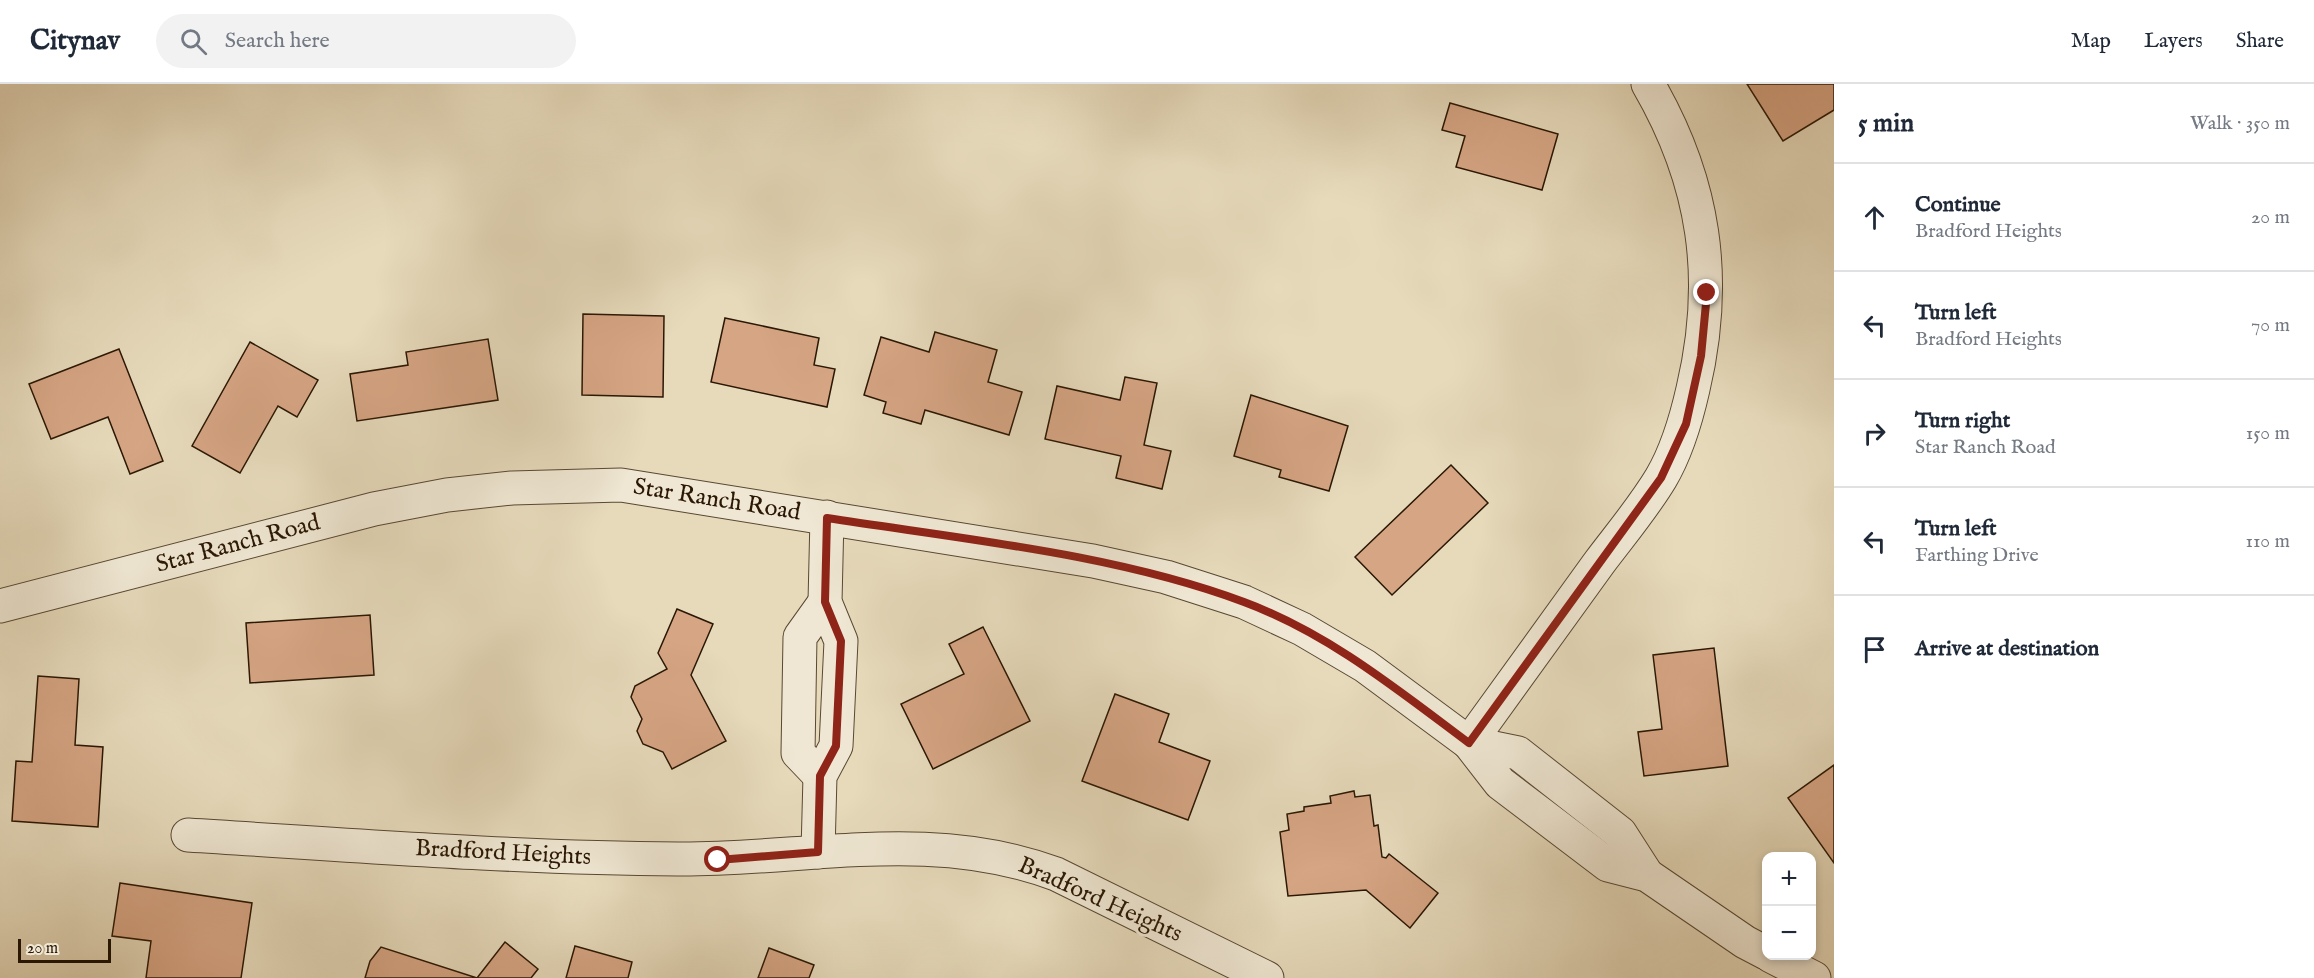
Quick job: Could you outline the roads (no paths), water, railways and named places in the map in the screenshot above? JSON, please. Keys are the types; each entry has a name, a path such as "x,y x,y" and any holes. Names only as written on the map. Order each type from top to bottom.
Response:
{"street":[{"path":"1469,743 1661,478 1686,424 1701,356 1707,293 1705,239 1688,172 1669,120 1647,84"},
{"name":"Star Ranch Road","path":"0,606 374,509 447,495 512,488 621,485 1093,561 1166,577 1244,602 1302,629 1365,666 1469,743 1500,783 1608,865 1647,875 1745,942 1762,950"},
{"path":"818,852 820,776 798,753 800,637 825,602 827,518"},
{"name":"Bradford Heights","path":"188,835 576,858 718,860 903,847 988,854 1020,861 1056,874 1267,978"},
{"path":"1779,960 1814,978"}]}
